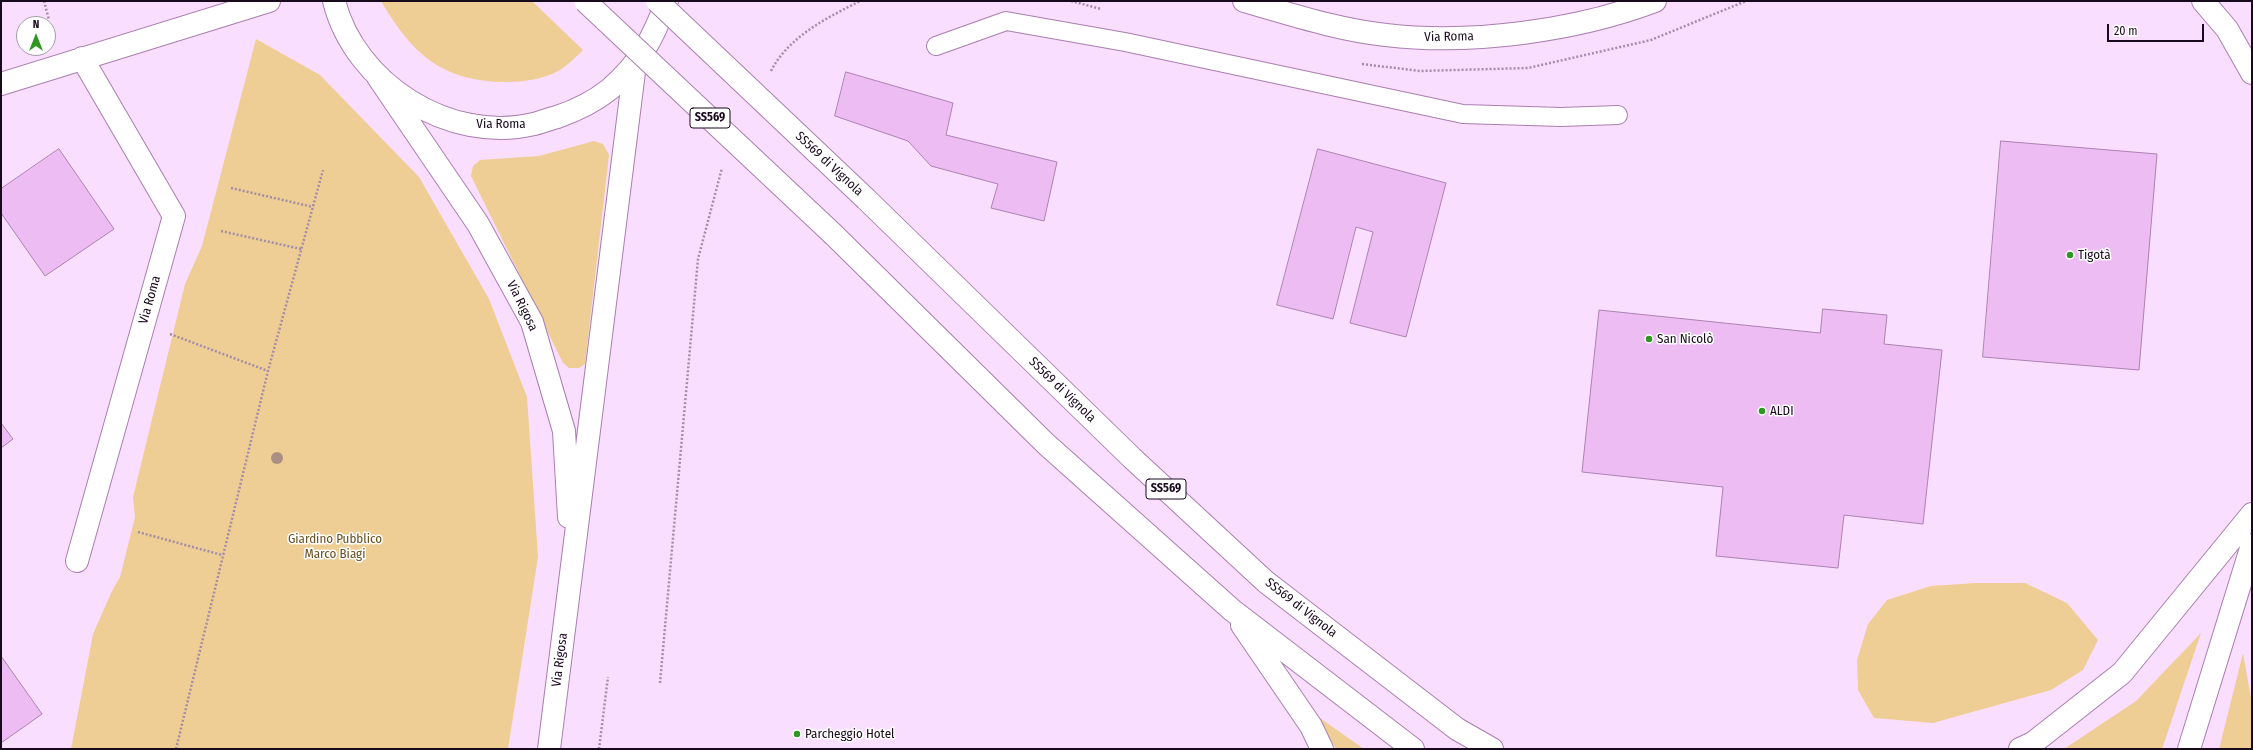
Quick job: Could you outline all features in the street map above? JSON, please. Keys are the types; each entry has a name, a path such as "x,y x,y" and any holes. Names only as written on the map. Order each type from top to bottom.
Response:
{"main road":[{"path":"1,84 269,1"},
{"name":"Via Roma","path":"334,1 346,33 357,52 378,76 402,97 428,112 467,124 498,127 533,124 576,110 609,89 635,64 656,32 667,1"},
{"name":"SS569","path":"585,1 834,235 1046,444 1232,610 1413,749"},
{"name":"SS569 di Vignola","path":"657,1 866,199 1132,458 1266,582 1457,729 1492,749"},
{"name":"Via Roma","path":"1244,1 1320,23 1385,35 1445,39 1512,33 1566,25 1614,14 1655,1"},
{"path":"2203,1 2227,29"},
{"path":"2216,1 2227,29 2252,73"},
{"name":"Via Roma","path":"78,561 174,216 82,58"},
{"name":"Via Rigosa","path":"549,749 635,64"},
{"name":"Via Rigosa","path":"378,76 478,224 532,322 564,431 572,570"},
{"path":"2020,749 2033,743 2122,673 2252,514"},
{"path":"2189,749 2252,545"},
{"path":"1232,610 1311,726 1322,749"},
{"path":"1457,729 1506,749"}],"lane":[{"path":"936,46 1006,20 1125,42 1463,114 1561,117 1618,115"}],"path":[{"path":"44,1 48,16"},
{"path":"176,749 268,370 323,170"},
{"path":"231,188 313,207"},
{"path":"221,230 301,249"},
{"path":"660,683 698,258"},
{"path":"144,324 268,370"},
{"path":"138,532 222,555"},
{"path":"599,749 608,677"}],"green space":[{"path":"381,1 532,1 583,50 560,70 548,76 507,82 484,81 464,77 431,61 417,50 393,20"},
{"name":"Giardino Pubblico Marco Biagi","path":"256,39 320,75 419,177 489,299 527,397 538,557 508,749 71,749 93,634 112,591 120,577 135,517 133,497 185,284 202,246"},
{"path":"594,141 603,144 609,155 585,364 579,368 569,368 563,363 471,176 473,166 480,160 539,156"},
{"path":"1976,583 2025,583 2067,603 2098,640 2083,670 2051,690 1933,723 1874,718 1858,690 1857,660 1868,624 1887,600 1931,586"},
{"path":"2201,633 2162,749 2064,749 2136,701"},
{"path":"2243,653 2252,704 2252,749 2219,749"},
{"path":"1317,716 1364,749 1336,749"}],"building":[{"path":"846,72 953,103 946,135 1057,162 1044,221 991,208 998,184 931,166 908,141 835,116"},
{"name":"Tigotà","path":"2001,141 2157,154 2139,370 1983,357"},
{"path":"59,149 114,229 45,276 1,213 1,189"},
{"path":"1318,149 1446,183 1406,337 1350,323 1373,232 1356,227 1333,319 1277,305"},
{"name":"ALDI","path":"1823,309 1887,315 1884,344 1942,350 1923,524 1844,515 1838,568 1716,556 1723,487 1582,472 1599,310 1820,333"},
{"path":"1,423 13,439 1,448"},
{"path":"1,656 42,714 1,743"}],"place":[{"name":"Tigotà","path":"2070,255"},
{"name":"San Nicolò","path":"1649,339"},
{"name":"ALDI","path":"1762,411"},
{"name":"Parcheggio Hotel","path":"797,734"}]}
